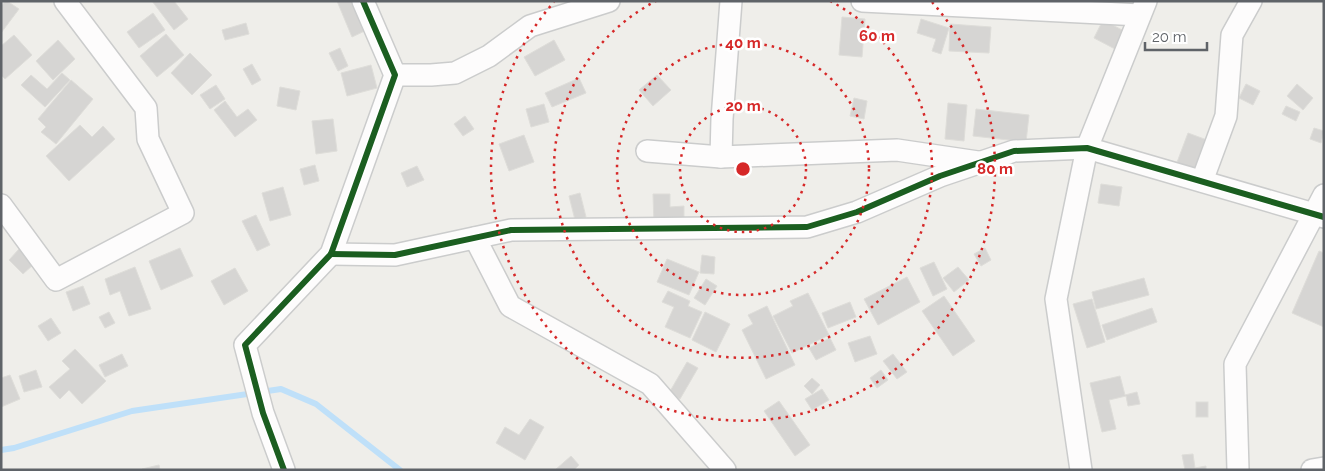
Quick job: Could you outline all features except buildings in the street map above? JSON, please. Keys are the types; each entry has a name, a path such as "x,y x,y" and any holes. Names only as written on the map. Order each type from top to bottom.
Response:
{"street":[{"path":"1,206 56,280 183,212 148,139 146,108 65,1"},
{"path":"284,470 264,412 245,345 330,254 395,76 363,1"},
{"path":"395,76 431,76 455,73 489,56 555,10 609,1"},
{"path":"721,157 731,1"},
{"path":"862,1 1143,8 1087,148 1056,299 1081,470"},
{"path":"1202,181 1226,116 1232,35 1251,1"},
{"path":"330,254 395,255 510,230 807,228 857,212 940,176 1014,151 1087,148 1319,215"},
{"path":"647,151 721,157 897,150 980,162"},
{"path":"1238,470 1235,364 1319,215 1324,195"},
{"path":"475,238 510,306 650,384 725,470"},
{"path":"1312,470 1324,468"}],"waterway":[{"path":"1,450 14,448 132,411 281,389 316,404 400,470"}],"cycle path":[{"path":"284,470 263,413 245,345 331,254 395,75 363,1"},
{"path":"331,254 395,255 511,230 807,227 857,212 940,176 1014,151 1087,148 1324,217"}]}
